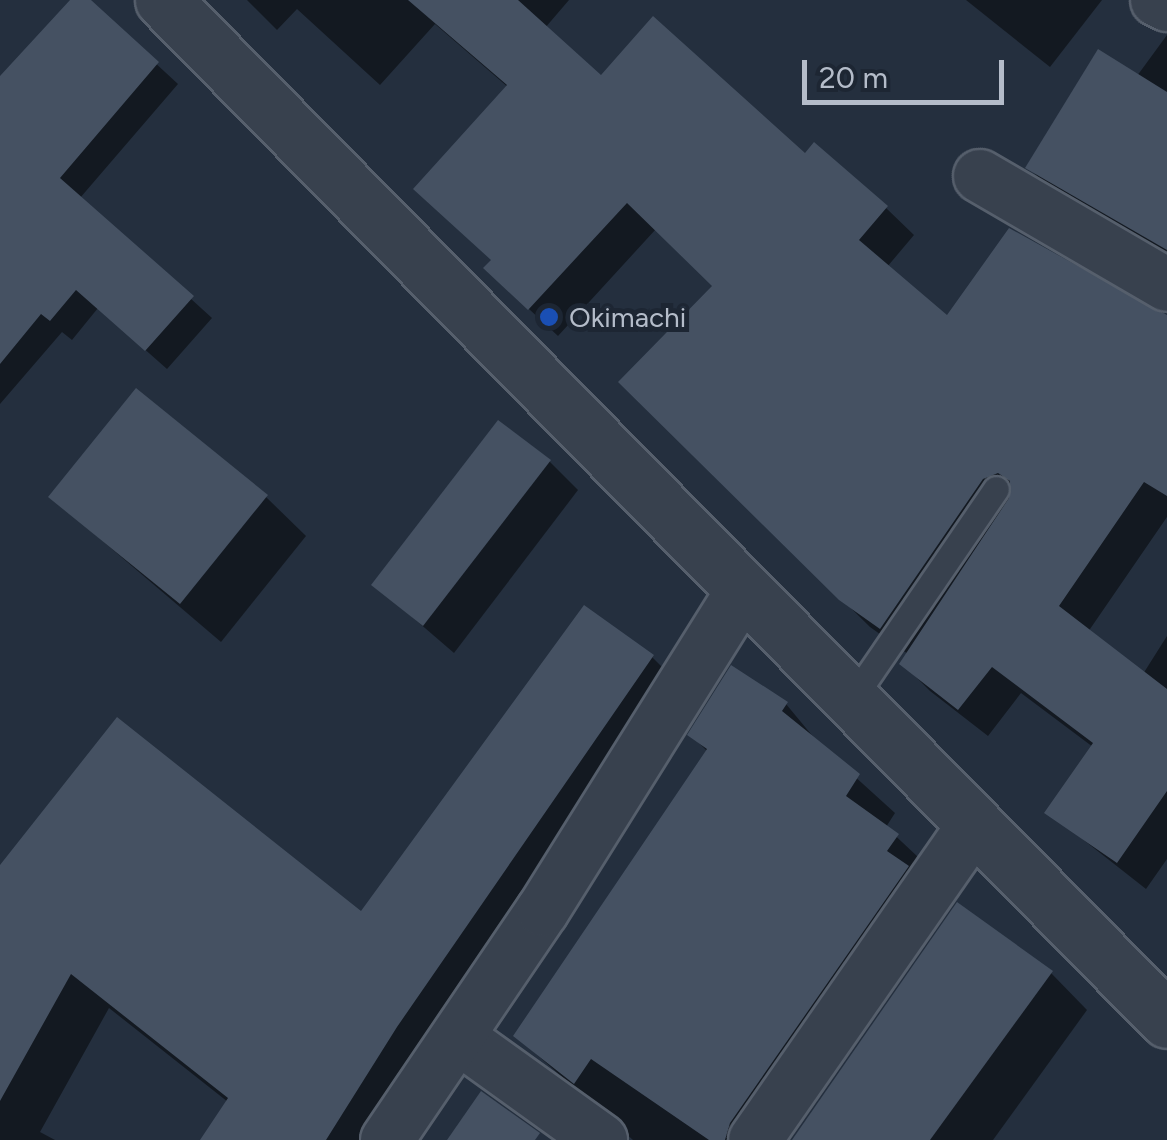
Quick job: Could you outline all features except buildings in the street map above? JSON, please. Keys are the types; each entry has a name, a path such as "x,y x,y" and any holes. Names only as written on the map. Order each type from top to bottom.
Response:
{"street":[{"path":"163,0 741,593 1167,1020"},
{"path":"1158,0 1167,6"},
{"path":"980,176 1167,285"},
{"path":"387,1140 459,1038 741,593"},
{"path":"755,1140 974,824"},
{"path":"459,1038 601,1140"}],"lane":[{"path":"850,702 996,489"}],"place":[{"name":"Okimachi","path":"549,317"}]}
